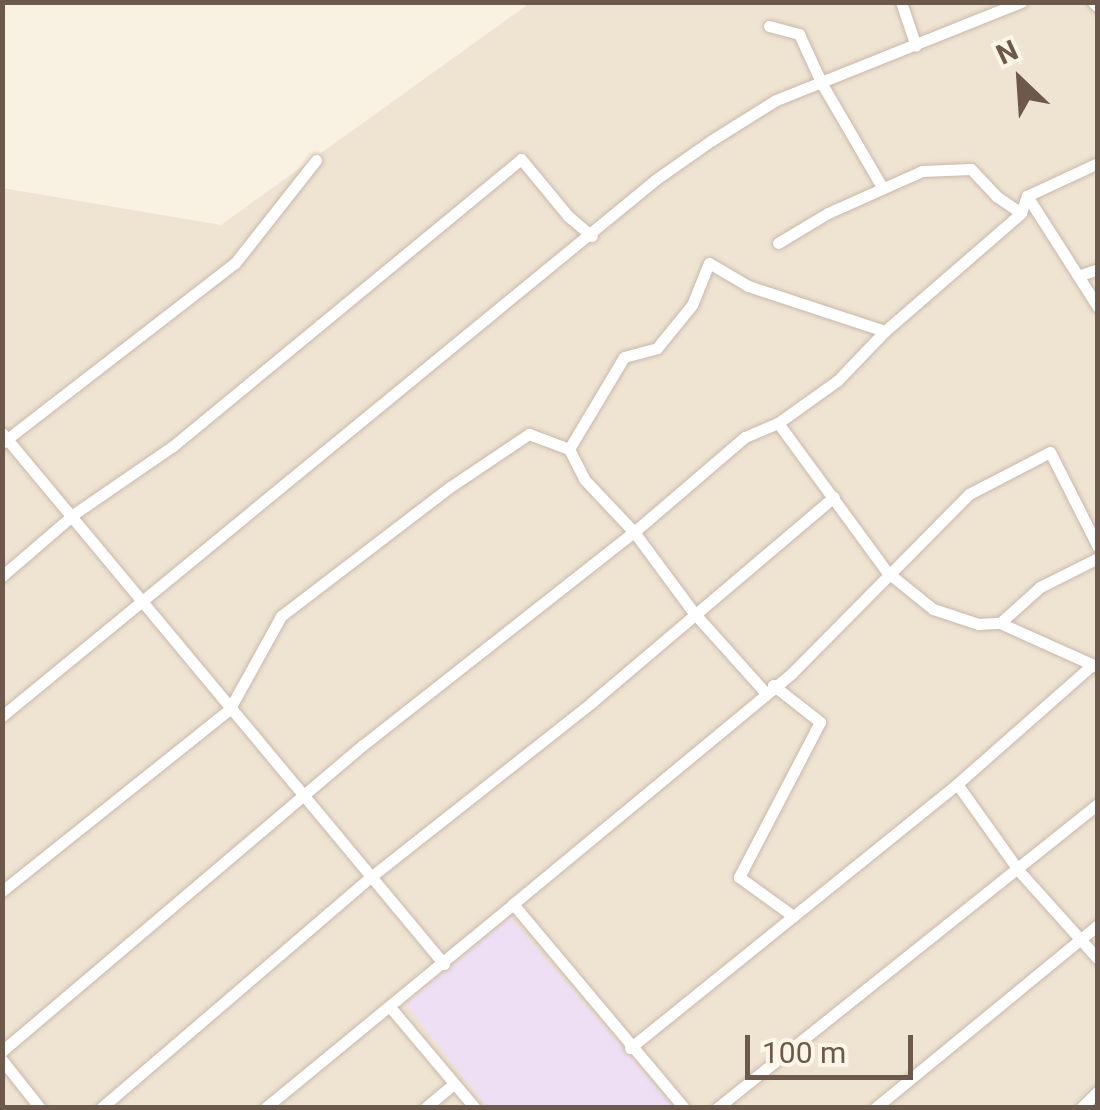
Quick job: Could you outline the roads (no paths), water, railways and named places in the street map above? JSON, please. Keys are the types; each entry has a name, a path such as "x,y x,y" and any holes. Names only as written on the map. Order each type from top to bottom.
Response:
{"street":[{"path":"901,2 916,46"},
{"path":"2,716 142,598 592,236 654,180 776,100 1021,2"},
{"path":"770,26 799,34 822,84 882,188"},
{"path":"2,576 74,514 172,446 521,159 568,216 592,236"},
{"path":"316,160 235,263 4,438 74,514 229,710 444,964"},
{"path":"2,1051 304,796 634,532 745,437 778,423 838,380 885,331 1021,214 1027,196 1098,163"},
{"path":"778,243 922,170 971,169 996,196 1021,214"},
{"path":"1027,196 1098,307"},
{"path":"569,449 624,358 657,348 692,305 710,263 748,286 885,331"},
{"path":"1078,276 1098,269"},
{"path":"630,1048 1095,666 1000,623 978,624 934,609 887,572 778,423"},
{"path":"2,891 229,710 280,616 450,487 529,434 569,449 584,479 634,532 694,613 769,688 820,722 739,877 793,916"},
{"path":"265,1108 444,964 769,688 792,673 887,572 969,494 1050,452 1098,547"},
{"path":"101,1108 372,876 592,702 834,497"},
{"path":"1000,623 1049,581 1098,558"},
{"path":"956,784 1019,871 1098,958"},
{"path":"716,1108 1019,871 1098,804"},
{"path":"513,904 684,1108"},
{"path":"875,1108 1098,925"},
{"path":"390,1008 475,1108"},
{"path":"2,1060 40,1108"},
{"path":"425,1108 454,1084"},
{"path":"1081,1108 1098,1092"}]}
